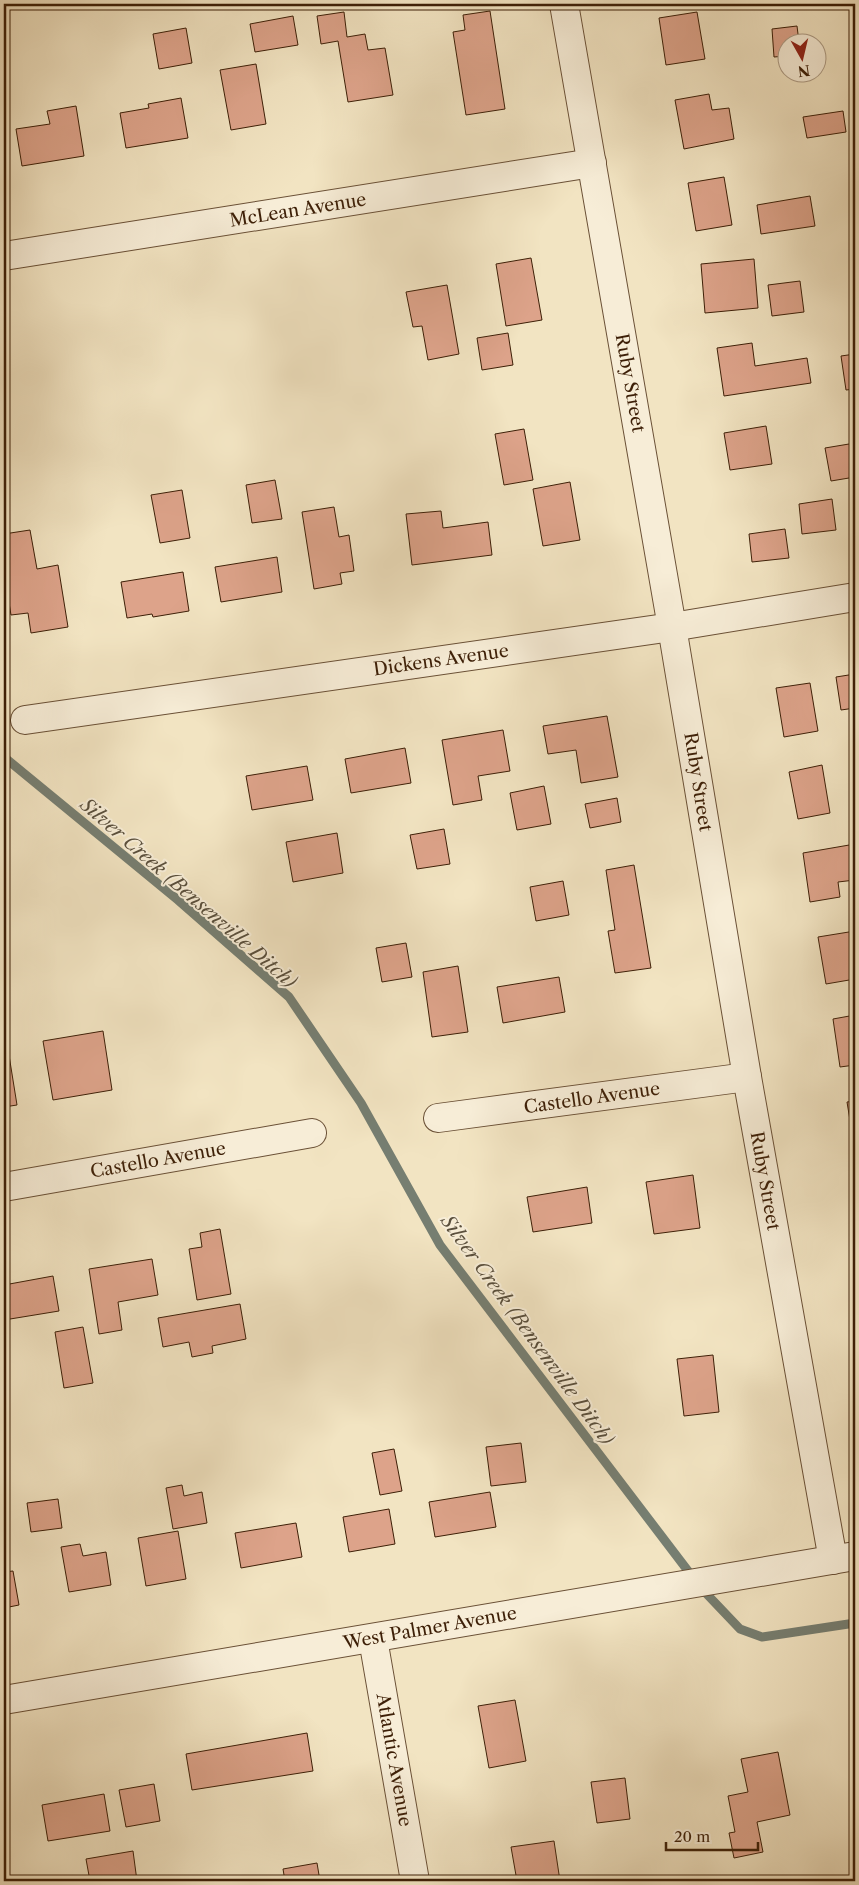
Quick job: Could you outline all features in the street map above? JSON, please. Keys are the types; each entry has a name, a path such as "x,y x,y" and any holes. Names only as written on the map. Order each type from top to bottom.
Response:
{"street":[{"name":"Ruby Street","path":"564,4 672,627 747,1077 844,1558"},
{"name":"McLean Avenue","path":"4,256 592,164"},
{"name":"Dickens Avenue","path":"25,720 672,627 855,597"},
{"name":"Castello Avenue","path":"438,1118 747,1077"},
{"name":"Castello Avenue","path":"4,1187 312,1132"},
{"name":"West Palmer Avenue","path":"4,1700 844,1558"},
{"name":"Atlantic Avenue","path":"373,1639 415,1881"}],"building":[{"path":"4,4 28,4 29,6 4,10"},
{"path":"490,11 505,109 466,115 453,32 465,30 463,15"},
{"path":"344,12 347,37 365,34 368,50 385,48 393,95 348,102 338,41 321,44 317,16"},
{"path":"697,12 705,59 666,65 659,18"},
{"path":"293,16 298,45 255,52 250,24"},
{"path":"797,26 798,32 776,32 776,57 774,57 772,29"},
{"path":"186,28 192,63 159,69 153,34"},
{"path":"256,64 266,124 231,130 220,70"},
{"path":"709,94 712,110 729,108 734,139 684,149 675,100"},
{"path":"181,98 188,138 126,148 120,113 149,108 148,104"},
{"path":"76,106 84,156 22,166 16,129 50,124 47,111"},
{"path":"843,111 846,132 807,138 803,117"},
{"path":"724,177 732,225 696,231 688,183"},
{"path":"810,196 815,226 761,234 757,205"},
{"path":"531,258 542,320 506,326 496,264"},
{"path":"754,259 758,308 705,313 701,264"},
{"path":"800,281 804,312 772,316 768,285"},
{"path":"447,285 459,354 428,360 422,326 413,327 406,292"},
{"path":"508,333 513,365 482,370 477,338"},
{"path":"752,343 755,366 807,358 811,383 724,396 717,348"},
{"path":"855,354 855,389 846,390 841,356"},
{"path":"766,426 772,464 730,470 724,433"},
{"path":"524,429 533,480 504,485 495,434"},
{"path":"855,443 855,477 831,481 825,448"},
{"path":"275,480 282,519 252,523 246,485"},
{"path":"570,482 580,540 543,546 533,489"},
{"path":"182,490 190,538 160,543 151,495"},
{"path":"832,499 836,530 802,534 799,504"},
{"path":"334,507 339,537 349,535 354,571 340,573 342,584 314,589 302,512"},
{"path":"441,511 443,528 488,522 492,555 412,565 406,514"},
{"path":"785,529 789,558 752,562 749,534"},
{"path":"30,530 37,569 58,565 68,627 31,633 28,613 11,615 4,572 4,534"},
{"path":"277,557 282,592 221,602 215,567"},
{"path":"183,572 189,611 153,617 152,614 127,618 121,582"},
{"path":"855,674 855,708 841,710 836,677"},
{"path":"810,683 818,731 784,737 776,688"},
{"path":"607,716 618,777 581,783 576,750 548,754 543,726"},
{"path":"503,730 510,771 478,776 482,800 453,805 442,740"},
{"path":"405,748 411,783 351,793 345,759"},
{"path":"822,765 830,813 798,819 789,772"},
{"path":"307,766 313,800 252,810 246,776"},
{"path":"544,786 551,824 517,830 510,793"},
{"path":"617,798 621,822 590,828 585,804"},
{"path":"444,829 450,864 417,869 410,835"},
{"path":"337,833 343,873 293,882 286,842"},
{"path":"855,844 855,880 838,882 840,897 810,902 803,853"},
{"path":"634,865 651,968 615,973 608,931 615,930 606,870"},
{"path":"563,881 569,915 536,921 530,887"},
{"path":"855,931 855,979 826,984 818,937"},
{"path":"406,943 412,977 382,982 376,948"},
{"path":"458,966 468,1032 432,1037 423,972"},
{"path":"559,977 565,1012 503,1023 497,987"},
{"path":"855,1015 855,1065 840,1067 833,1019"},
{"path":"103,1031 112,1090 53,1100 43,1041"},
{"path":"8,1049 17,1105 4,1107 4,1050"},
{"path":"855,1101 855,1151 847,1102"},
{"path":"693,1175 700,1228 654,1234 646,1182"},
{"path":"587,1187 592,1223 533,1232 527,1197"},
{"path":"220,1229 231,1294 197,1300 189,1249 202,1247 200,1233"},
{"path":"152,1259 158,1295 118,1302 122,1330 99,1334 89,1269"},
{"path":"53,1276 59,1311 4,1320 4,1285"},
{"path":"240,1304 246,1339 212,1346 213,1353 192,1357 189,1342 163,1347 158,1318"},
{"path":"83,1327 93,1383 64,1388 55,1332"},
{"path":"713,1355 719,1412 684,1416 677,1359"},
{"path":"521,1443 526,1482 491,1486 486,1447"},
{"path":"394,1449 402,1491 380,1495 372,1453"},
{"path":"182,1485 184,1496 202,1492 207,1523 173,1529 166,1488"},
{"path":"490,1492 496,1527 435,1537 429,1502"},
{"path":"58,1499 62,1528 31,1532 27,1503"},
{"path":"389,1509 395,1544 349,1552 343,1517"},
{"path":"296,1523 302,1557 241,1568 235,1533"},
{"path":"178,1531 186,1579 146,1586 138,1538"},
{"path":"80,1544 83,1556 106,1552 111,1585 69,1592 61,1547"},
{"path":"13,1571 19,1605 4,1608 4,1572"},
{"path":"515,1700 526,1761 489,1768 478,1706"},
{"path":"307,1733 313,1771 192,1790 186,1754"},
{"path":"778,1752 790,1815 757,1822 763,1852 734,1858 729,1833 735,1832 728,1796 748,1792 741,1759"},
{"path":"625,1778 630,1819 597,1823 591,1782"},
{"path":"154,1784 160,1821 126,1827 119,1790"},
{"path":"104,1794 110,1831 48,1841 42,1805"},
{"path":"554,1841 560,1881 517,1881 511,1847"},
{"path":"133,1851 137,1881 90,1881 86,1859"},
{"path":"317,1863 320,1881 285,1881 283,1869"}],"waterway":[{"name":"Silver Creek (Bensenville Ditch)","path":"4,757 178,900 289,997 361,1103 440,1245 701,1588 740,1629 762,1637 855,1623"}]}
